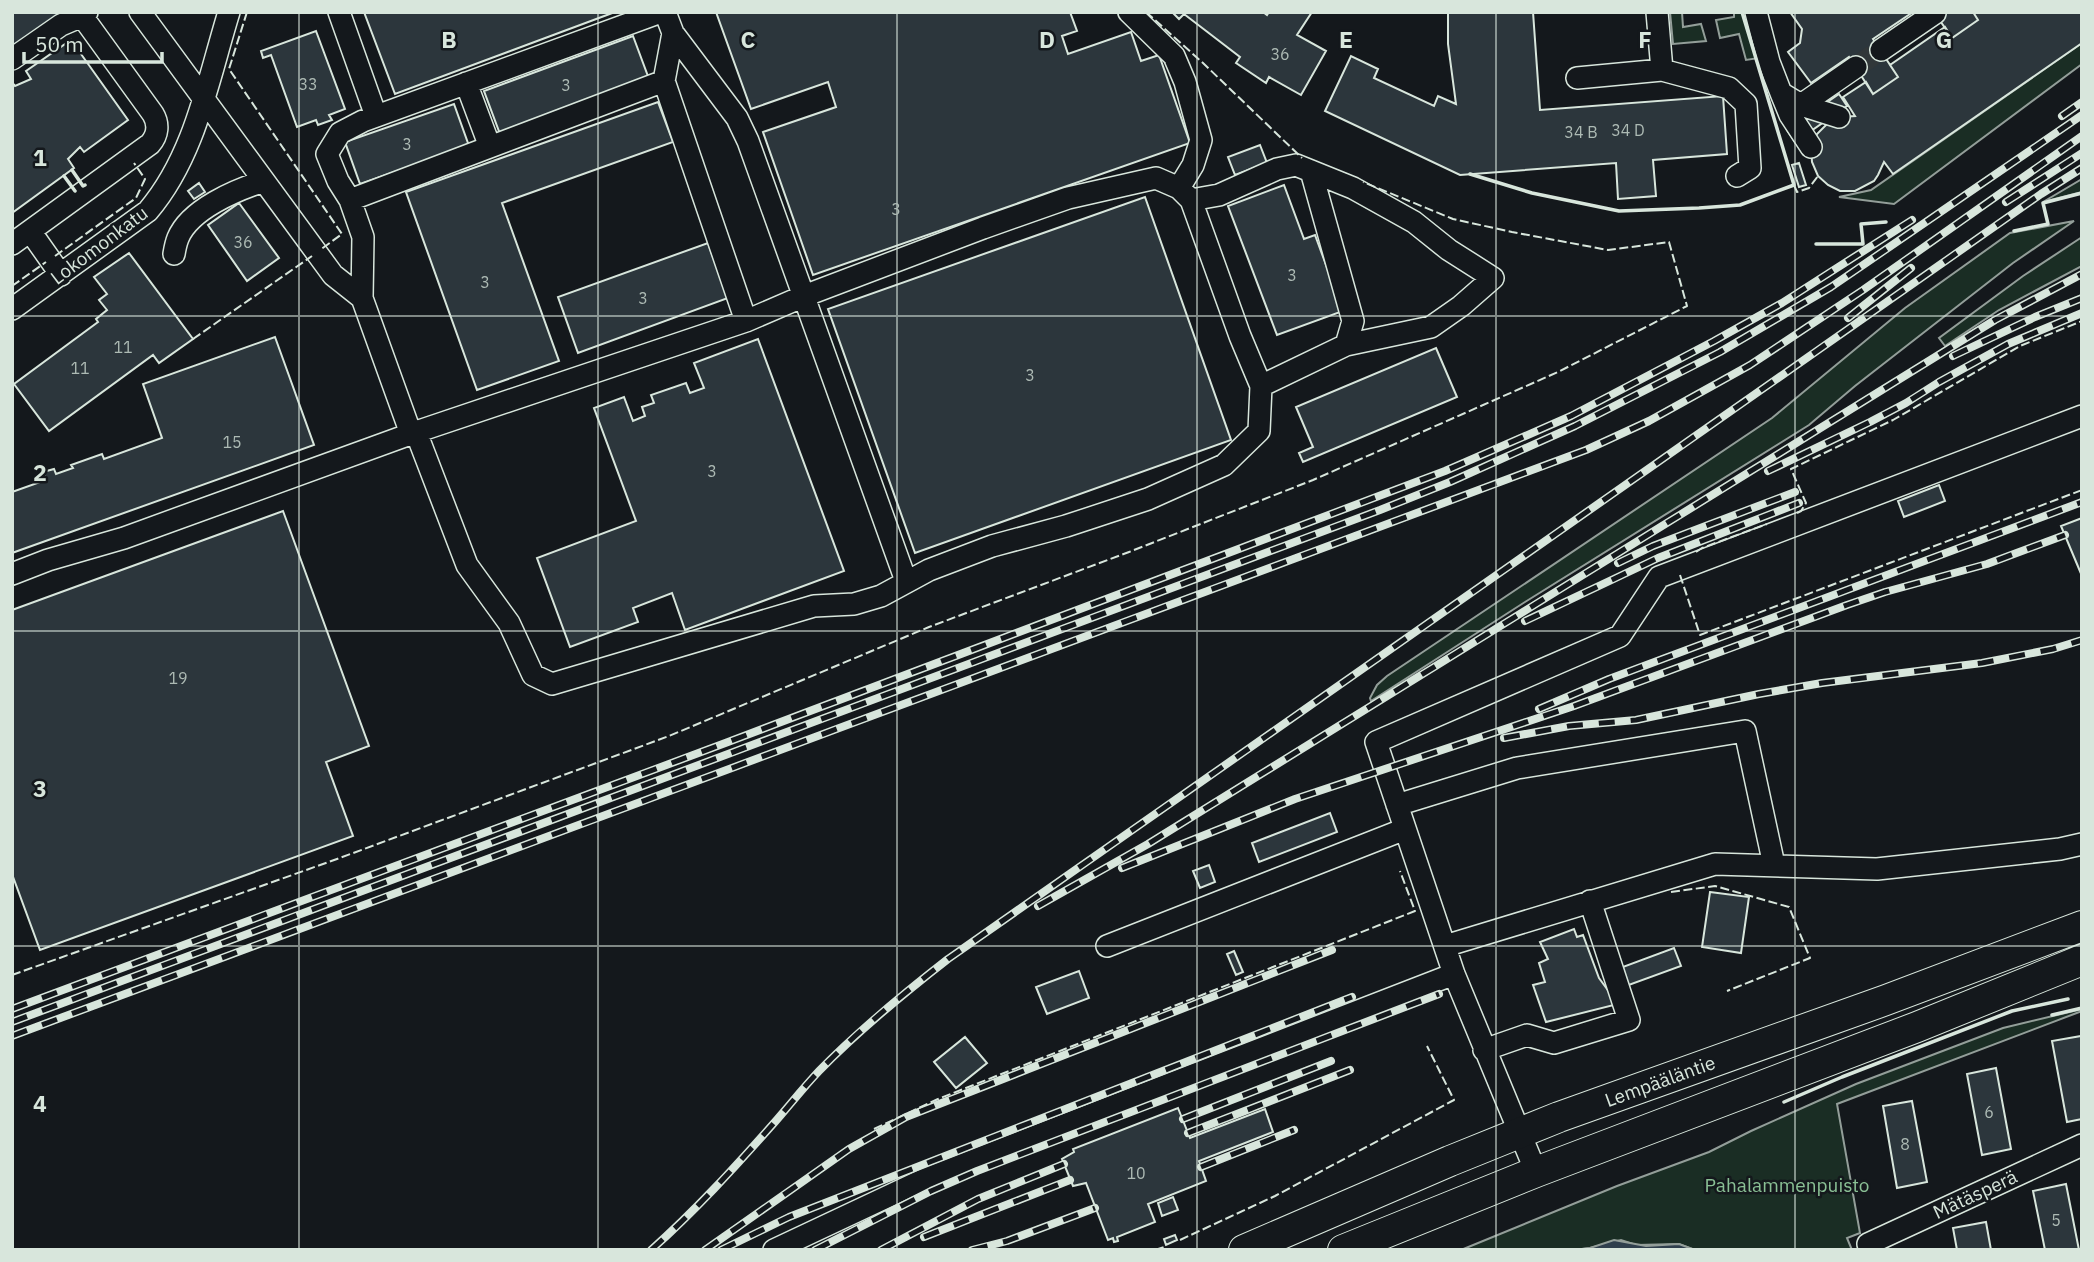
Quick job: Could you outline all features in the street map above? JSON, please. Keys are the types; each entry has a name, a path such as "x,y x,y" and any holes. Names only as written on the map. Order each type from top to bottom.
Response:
{"highway":[{"name":"Lempääläntie","path":"1244,1250 1519,1132 1886,1000 2082,926"},
{"path":"1343,1250 1536,1172 1797,1074 2082,960"},
{"path":"1394,1250 1647,1148 1774,1093 1797,1074"}],"street":[{"path":"140,12 333,275 362,298"},
{"name":"Lokomonkatu","path":"12,309 148,211 163,194 184,155 229,12"},
{"path":"339,12 376,116"},
{"path":"906,581 748,141 737,118 673,33 663,12 376,116 340,133 327,154 350,201 363,237 362,298 467,565 509,624 533,675 552,684 814,606 854,604 881,596 929,570 992,546 1066,526 1148,499 1224,465 1259,431 1261,386 1185,194 1201,140 1185,82 1174,56 1129,12"},
{"path":"1657,12 1662,70"},
{"path":"1756,12 1769,62 1781,93 1790,115 1811,147"},
{"path":"1881,50 1935,13"},
{"path":"12,59 61,25 85,14 157,120 156,134 150,144 12,244"},
{"path":"673,33 664,81 746,321"},
{"path":"1801,105 1856,67"},
{"path":"1577,78 1662,70 1729,88 1746,104 1750,169 1737,176"},
{"path":"350,201 664,81"},
{"path":"467,83 490,147"},
{"path":"1781,93 1801,105 1839,117"},
{"path":"12,574 48,560 124,538 413,433 746,321 804,296 1069,198 1156,178 1185,194 1219,195 1277,169 1296,165 1353,188 1414,222 1449,250 1493,278 1461,306 1431,327 1346,345 1261,386"},
{"path":"1311,171 1353,321 1346,345"},
{"path":"174,254 179,235 193,219 213,203 240,189 264,181"},
{"path":"163,194 193,219"},
{"path":"30,231 61,275"},
{"path":"1536,1172 1454,974 1377,742 1620,636 1659,577 2082,416"},
{"path":"1398,805 1517,768 1745,731 1774,865"},
{"path":"1107,946 1405,829"},
{"path":"1443,941 1715,864 1877,869 2060,849 2082,844"},
{"path":"1484,1050 1527,1035 1554,1043 1629,1020 1590,901"},
{"path":"774,1250 927,1178 1454,974"},
{"name":"Mätäsperä","path":"1868,1244 2082,1145"}],"green space":[{"path":"1670,12 1682,12 1683,27 1701,24 1706,41 1673,44"},
{"path":"1734,12 1748,12 1759,58 1746,60 1739,34 1720,38 1716,20 1734,17"},
{"path":"2082,43 2082,64 1894,204 1839,197 1871,190"},
{"path":"2082,179 2082,192 2043,202"},
{"path":"2074,221 2013,263 1809,425 1371,701 1377,685 1387,676 1772,418 1905,308 2010,233"},
{"path":"2082,237 2082,266 1999,310 1945,346 1939,338 2023,276"},
{"name":"Pahalammenpuisto","path":"2082,1009 1837,1104 1860,1233 1847,1238 1852,1250 1695,1250 1679,1244 1636,1245 1621,1240 1574,1250 1461,1250 1617,1186 1709,1152 1856,1084 2003,1028"}],"water":[{"path":"1614,1240 1646,1246 1679,1244 1695,1250 1574,1250"}],"building":[{"path":"12,12 62,12 12,49"},
{"path":"364,12 615,12 395,94"},
{"path":"716,12 1070,12 1077,31 1062,36 1068,54 1131,32 1141,61 1159,55 1190,143 813,275 763,132 836,107 828,82 751,109"},
{"path":"1172,12 1263,12 1267,15 1269,12 1312,12 1297,35 1326,51 1301,95 1269,77 1266,83 1236,63 1240,57 1184,14 1179,19"},
{"path":"1448,12 1533,12 1540,110 1723,96 1727,154 1653,160 1656,196 1618,199 1616,163 1460,175 1325,111 1351,56 1378,69 1374,78 1434,106 1438,96 1456,104 1448,44"},
{"path":"1790,12 1913,12 1873,39 1898,77 1873,94 1849,57 1811,83 1788,52 1800,43 1802,29"},
{"path":"1934,12 1973,12 1978,20 1952,38"},
{"path":"1973,12 2082,12 2082,43 1893,174 1884,162 1874,181 1855,191 1840,191 1828,185 1818,176 1812,162 1811,147 1817,134 1827,124 1839,117 1855,116 1843,97 1866,82 1873,94 1898,77 1890,65 1945,27 1952,38 1978,20"},
{"path":"316,31 345,109 329,115 332,120 318,125 316,120 297,127 271,55 263,58 261,51"},
{"path":"633,36 649,79 500,134 484,91"},
{"path":"71,40 128,120 84,152 80,147 68,159 74,168 12,213 12,82 15,86 31,79 26,71"},
{"path":"1839,94 1847,106 1795,142 1787,130"},
{"path":"658,102 673,142 502,203 559,361 477,390 406,192"},
{"path":"454,104 469,146 360,184 345,142"},
{"path":"1260,145 1267,163 1235,175 1228,157"},
{"path":"1799,163 1806,185 1799,187 1792,165"},
{"path":"199,183 205,192 194,199 188,191"},
{"path":"1284,185 1304,239 1315,235 1343,311 1277,335 1228,206"},
{"path":"1145,197 1231,440 915,553 828,309"},
{"path":"239,203 279,258 247,281 208,225"},
{"path":"708,243 728,298 578,353 558,297"},
{"path":"129,253 193,339 159,363 153,355 49,431 14,384 98,322 96,319 107,310 99,300 107,294 94,277"},
{"path":"275,337 314,445 12,553 12,492 46,480 43,472 54,469 56,474 73,468 71,465 102,454 104,459 162,438 143,384"},
{"path":"758,339 844,571 685,630 672,593 633,608 638,622 570,647 537,558 636,521 594,408 624,397 633,421 645,416 642,407 654,403 651,395 686,383 690,393 704,388 694,363"},
{"path":"1436,348 1457,397 1303,462 1299,453 1313,447 1296,407"},
{"path":"1939,485 1945,501 1904,517 1898,501"},
{"path":"283,511 369,746 326,762 353,836 40,950 12,874 12,610"},
{"path":"2082,518 2082,576 2061,526"},
{"path":"1330,813 1337,832 1259,862 1252,843"},
{"path":"1209,865 1215,882 1200,888 1193,871"},
{"path":"1710,892 1749,897 1741,953 1702,947"},
{"path":"1574,929 1577,937 1583,935 1599,978 1618,1004 1546,1022 1533,985 1545,982 1539,963 1548,959 1540,942"},
{"path":"1674,948 1681,966 1626,986 1620,968"},
{"path":"1234,951 1243,972 1236,975 1227,954"},
{"path":"1079,971 1089,998 1047,1014 1036,987"},
{"path":"2081,1036 2082,1119 2067,1122 2052,1041"},
{"path":"965,1037 987,1063 956,1088 934,1062"},
{"path":"1996,1068 2011,1149 1982,1155 1967,1074"},
{"path":"1912,1101 1927,1182 1897,1188 1883,1106"},
{"path":"1178,1108 1190,1138 1265,1109 1273,1132 1199,1161 1206,1181 1148,1204 1155,1222 1117,1237 1118,1241 1114,1242 1113,1238 1108,1240 1086,1183 1073,1186 1062,1159 1074,1152 1073,1149"},
{"path":"2066,1184 2079,1250 2045,1250 2033,1191"},
{"path":"1173,1197 1178,1210 1162,1216 1158,1203"},
{"path":"1986,1222 1991,1250 1957,1250 1953,1228"},
{"path":"1175,1235 1177,1240 1166,1245 1164,1239"}],"tunnel":[{"path":"1856,67 1881,50"}],"railway":[{"path":"2062,116 2082,102"},
{"path":"12,1022 1450,482 1575,426 1720,352 1831,287 2082,115"},
{"path":"12,1036 1586,450 1649,421 1750,365 1863,290 2082,136"},
{"path":"2006,202 2082,153"},
{"path":"651,1250 714,1188 834,1056 948,959 2041,194 2082,168"},
{"path":"12,1009 1445,471 1571,416 1714,341 1782,303 1912,220"},
{"path":"1848,318 1911,268"},
{"path":"1038,906 1148,844 1995,320 2082,274"},
{"path":"1953,356 2082,298"},
{"path":"1768,471 1906,403 2008,344 2082,313"},
{"path":"1618,563 1653,546 1795,492"},
{"path":"1539,709 1609,679 2082,502"},
{"path":"1525,621 1658,558 1799,503"},
{"path":"1122,868 1295,799 1574,706 1847,605 1987,564 2065,535"},
{"path":"1504,738 1569,726 1636,720 1822,683 1982,663 2053,649 2082,640"},
{"path":"705,1250 849,1149 906,1117 1332,950"},
{"path":"815,1250 931,1191 977,1171 1439,994"},
{"path":"721,1250 789,1217 1352,997"},
{"path":"1183,1119 1331,1061"},
{"path":"1188,1133 1350,1070"},
{"path":"1201,1167 1294,1130"},
{"path":"881,1250 978,1199 1064,1164"},
{"path":"924,1237 1070,1180"},
{"path":"972,1250 1007,1241 1095,1208"}],"fence":[{"path":"247,12 229,69 342,234 320,250"},
{"path":"1146,12 1302,158"},
{"path":"55,256 136,198 145,179 134,163"},
{"path":"1794,185 1797,192 1809,188 1818,176"},
{"path":"12,975 669,736 929,627 1313,480 1558,372 1687,306 1669,242 1608,250 1512,232 1453,219 1363,182"},
{"path":"193,339 312,256"},
{"path":"12,286 46,262"},
{"path":"1797,513 1806,503 1791,469 1893,420 2020,346 2082,321"},
{"path":"1680,575 1700,635 2082,490"},
{"path":"1696,552 1767,524"},
{"path":"874,1129 938,1099 1415,911 1400,871"},
{"path":"1671,892 1715,886 1789,907 1810,958 1727,991"},
{"path":"1180,1240 1275,1196 1454,1100 1427,1046"},
{"path":"1155,1250 1164,1247"}],"wall":[{"path":"1470,174 1532,193 1619,211 1740,205 1794,185 1742,12"},
{"path":"72,170 83,186 85,185"},
{"path":"64,176 75,191"},
{"path":"2014,231 2048,224 2043,203 2082,193"},
{"path":"1816,244 1863,244 1861,224 1886,222"},
{"path":"1784,1102 2012,1011 2068,999"},
{"path":"2052,1015 2082,1008"}]}
